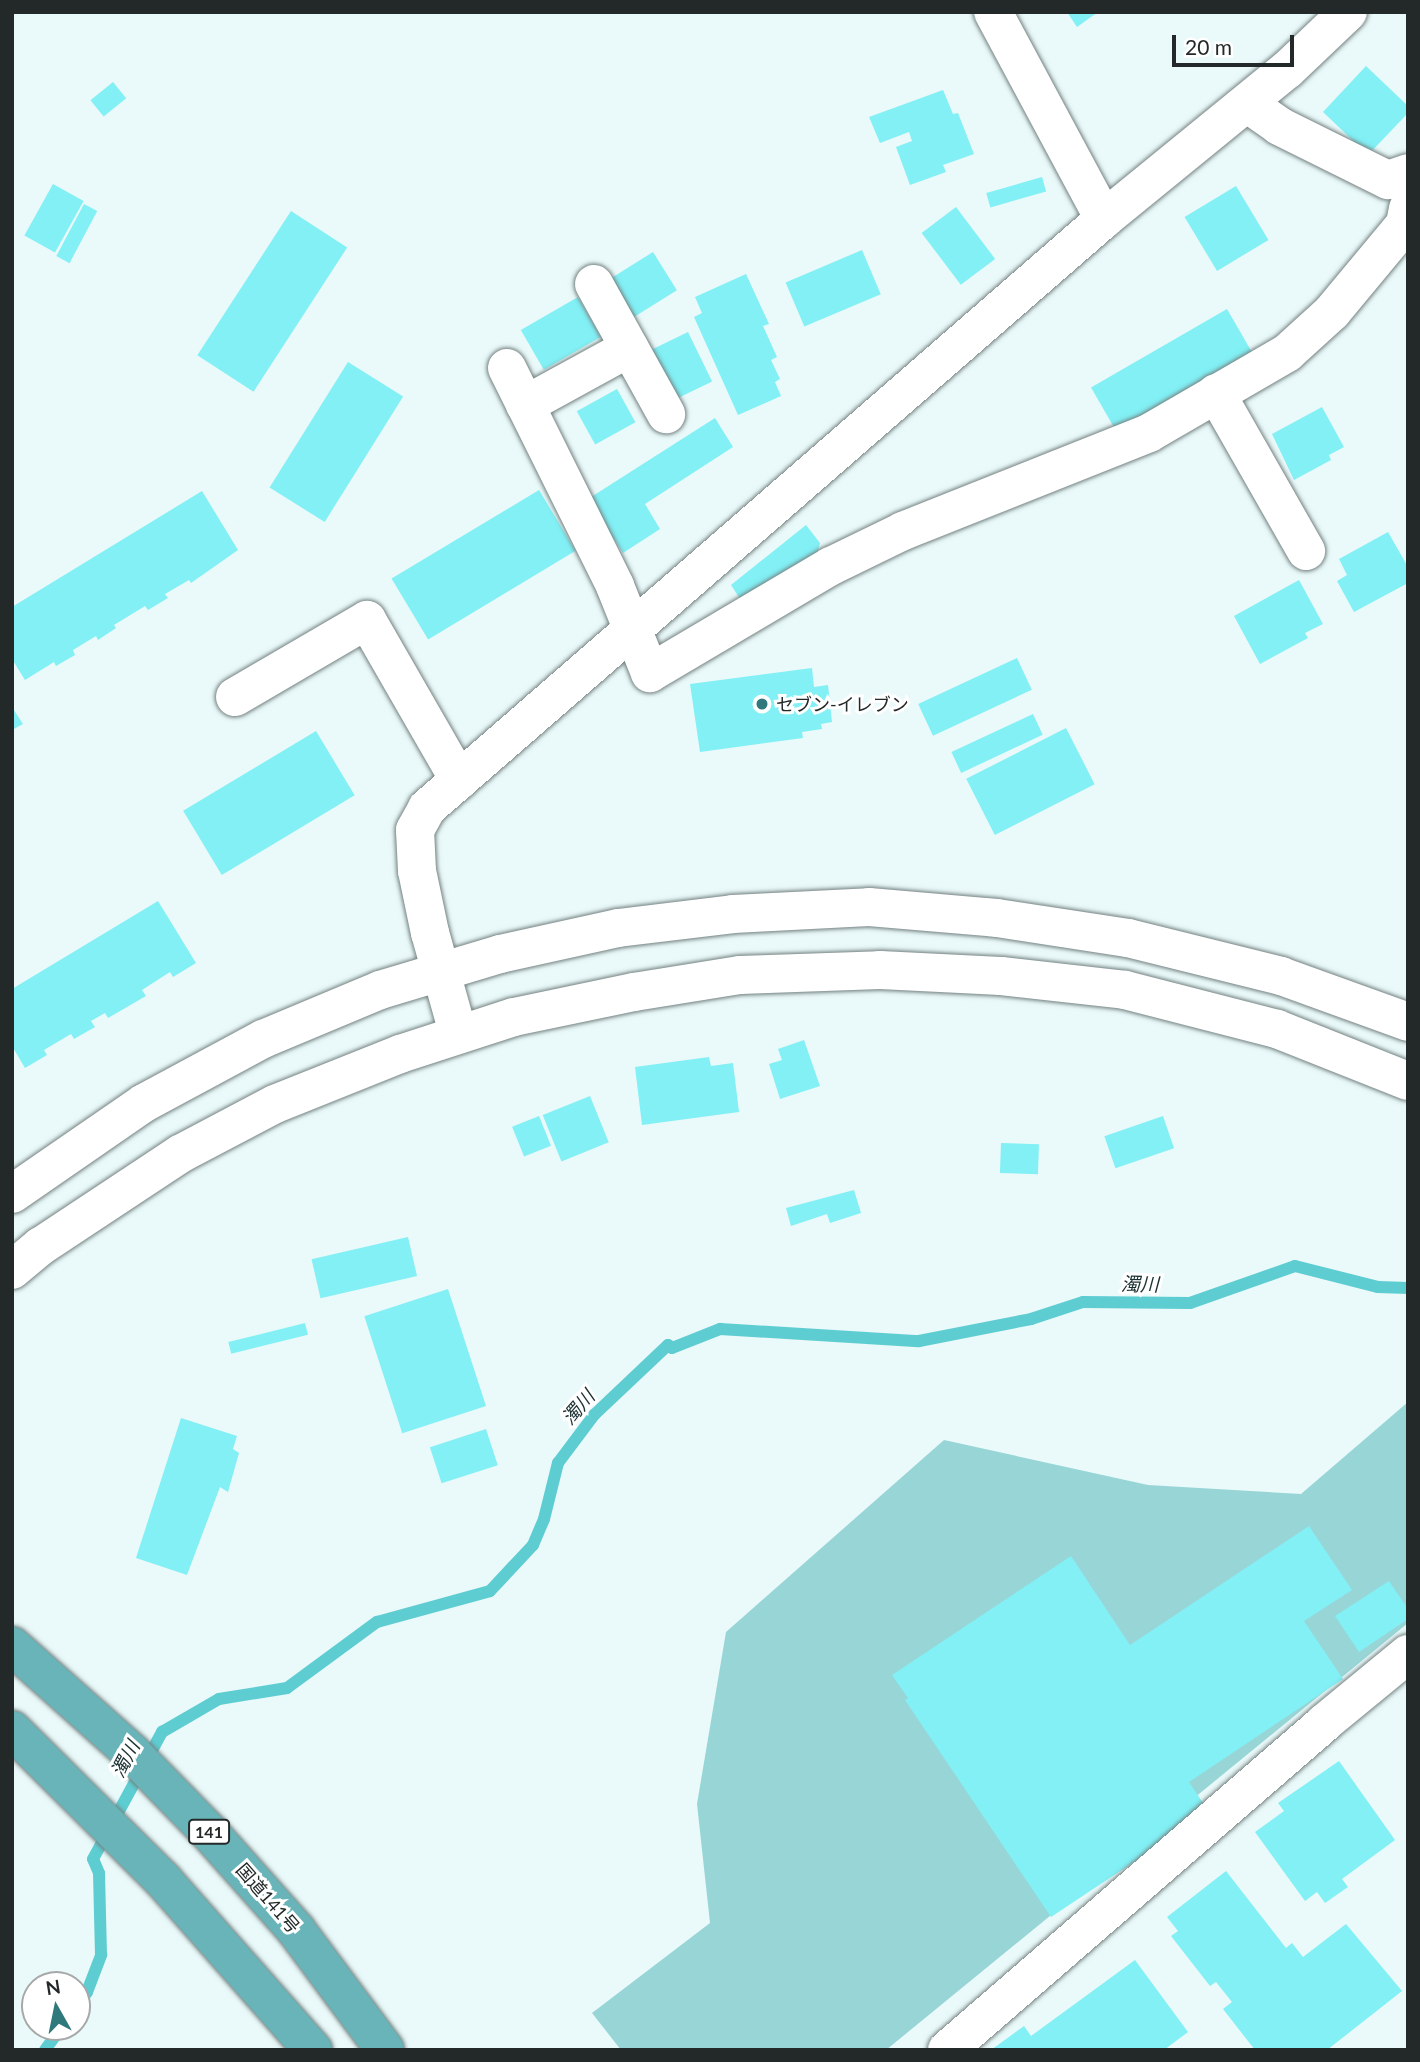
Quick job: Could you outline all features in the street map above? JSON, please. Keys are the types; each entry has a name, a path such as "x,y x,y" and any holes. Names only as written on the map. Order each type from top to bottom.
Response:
{"highway":[{"name":"国道141号","path":"12,1646 132,1753 209,1833 296,1930 385,2050"},
{"path":"21,1737 163,1880 305,2040"}],"street":[{"path":"993,12 1104,219"},
{"path":"458,1033 440,971 417,871 415,830 426,808 1104,219 1248,104 1348,12"},
{"path":"1248,104 1279,125 1388,180 1408,173"},
{"path":"507,369 615,586 650,673 831,566 903,531 1149,433 1287,353 1332,312 1405,224 1408,208"},
{"path":"594,284 666,414"},
{"path":"525,405 629,348"},
{"path":"1216,393 1306,551"},
{"path":"235,697 367,620 459,780"},
{"path":"12,1194 144,1104 263,1039 380,989 500,954 618,928 733,914 869,907 997,918 1128,938 1281,976 1408,1022"},
{"path":"12,1270 41,1246 180,1154 275,1104 458,1033 514,1017 634,992 740,975 880,970 988,975 1125,990 1277,1029 1408,1081"},
{"path":"947,2050 1324,1723 1408,1654"}],"shaded area":[{"path":"1408,1402 1408,1623 886,2050 621,2050 592,2013 710,1923 697,1804 726,1632 944,1440 1148,1485 1301,1494"}],"building":[{"path":"1067,12 1098,12 1077,27"},
{"path":"1366,66 1408,106 1408,113 1368,155 1323,112"},
{"path":"113,82 126,98 104,117 90,100"},
{"path":"943,90 953,114 958,113 974,154 943,165 946,172 910,185 896,147 912,141 909,132 880,143 869,117"},
{"path":"1042,177 1046,191 990,207 986,193"},
{"path":"53,184 84,201 55,253 24,236"},
{"path":"1236,186 1268,240 1217,271 1185,217"},
{"path":"84,204 97,211 70,263 56,256"},
{"path":"956,207 995,259 961,285 922,233"},
{"path":"291,211 347,247 254,392 197,355"},
{"path":"862,250 881,294 804,327 786,282"},
{"path":"653,252 677,290 628,321 604,283"},
{"path":"746,274 769,324 763,326 777,357 771,360 780,379 775,382 781,396 738,415 694,317 702,313 695,297"},
{"path":"578,297 601,337 544,370 521,330"},
{"path":"1227,309 1256,359 1120,438 1091,388"},
{"path":"688,332 712,381 673,400 649,351"},
{"path":"348,362 403,396 325,522 270,488"},
{"path":"617,389 635,422 595,445 577,411"},
{"path":"1322,407 1344,447 1329,455 1331,460 1294,480 1272,434"},
{"path":"715,418 733,447 645,504 660,529 623,553 588,499"},
{"path":"539,490 576,551 428,639 392,579"},
{"path":"202,491 238,550 191,583 189,580 165,594 168,598 148,610 145,606 114,625 116,628 98,640 96,636 73,650 75,655 56,666 54,662 25,680 12,659 12,607"},
{"path":"806,525 820,543 817,554 744,605 731,585"},
{"path":"1388,532 1408,567 1408,583 1354,612 1337,581 1347,575 1339,559"},
{"path":"1299,580 1323,624 1305,633 1308,638 1260,664 1234,616"},
{"path":"1017,658 1032,690 933,736 918,704"},
{"name":"セブン-イレブン","path":"812,668 814,687 828,685 832,722 821,724 822,729 802,732 803,738 700,752 690,684"},
{"path":"12,707 23,724 12,730"},
{"path":"1033,714 1043,735 961,773 951,752"},
{"path":"1066,728 1095,784 995,835 966,779"},
{"path":"316,731 355,795 222,875 183,811"},
{"path":"158,901 196,963 173,977 170,972 142,990 146,996 108,1018 105,1013 91,1021 95,1027 74,1039 71,1034 44,1050 47,1055 25,1068 12,1046 12,989"},
{"path":"804,1040 820,1086 780,1099 769,1064 782,1060 778,1049"},
{"path":"709,1057 711,1066 733,1063 739,1112 642,1125 635,1067"},
{"path":"590,1096 609,1142 561,1161 543,1115"},
{"path":"539,1116 551,1146 524,1157 512,1127"},
{"path":"1163,1116 1174,1148 1115,1168 1104,1136"},
{"path":"1001,1143 1039,1144 1038,1174 1000,1173"},
{"path":"854,1190 861,1213 830,1223 827,1214 791,1226 786,1208"},
{"path":"408,1237 417,1276 321,1298 312,1259"},
{"path":"448,1289 486,1406 402,1433 364,1316"},
{"path":"305,1323 308,1335 231,1354 228,1342"},
{"path":"181,1418 237,1436 233,1449 239,1453 228,1492 220,1487 187,1575 136,1558"},
{"path":"486,1429 498,1465 442,1483 430,1447"},
{"path":"1309,1526 1352,1590 1304,1621 1343,1679 1189,1782 1209,1812 1051,1917 905,1700 908,1698 892,1675 1071,1556 1130,1645"},
{"path":"1389,1581 1408,1609 1408,1619 1359,1652 1335,1616"},
{"path":"1339,1761 1395,1840 1342,1879 1348,1887 1325,1903 1317,1892 1305,1901 1255,1832 1284,1811 1278,1803"},
{"path":"1226,1871 1286,1948 1292,1943 1303,1957 1346,1924 1402,1991 1327,2050 1255,2050 1223,2009 1232,2002 1216,1982 1210,1986 1171,1936 1178,1931 1167,1917"},
{"path":"1135,1960 1188,2032 1164,2050 991,2050 1024,2026 1031,2036"}],"waterway":[{"name":"濁川","path":"91,1981 101,1955 99,1873 93,1859 162,1732 219,1699 287,1688 377,1622 490,1591 533,1545 544,1519 558,1463 594,1415 668,1345 672,1348 720,1329 919,1341 1031,1319 1083,1302 1190,1303 1295,1266 1378,1287 1408,1288"},
{"name":"濁川","path":"45,2050 52,2041"}],"place":[{"name":"セブン-イレブン","path":"762,704"}]}
